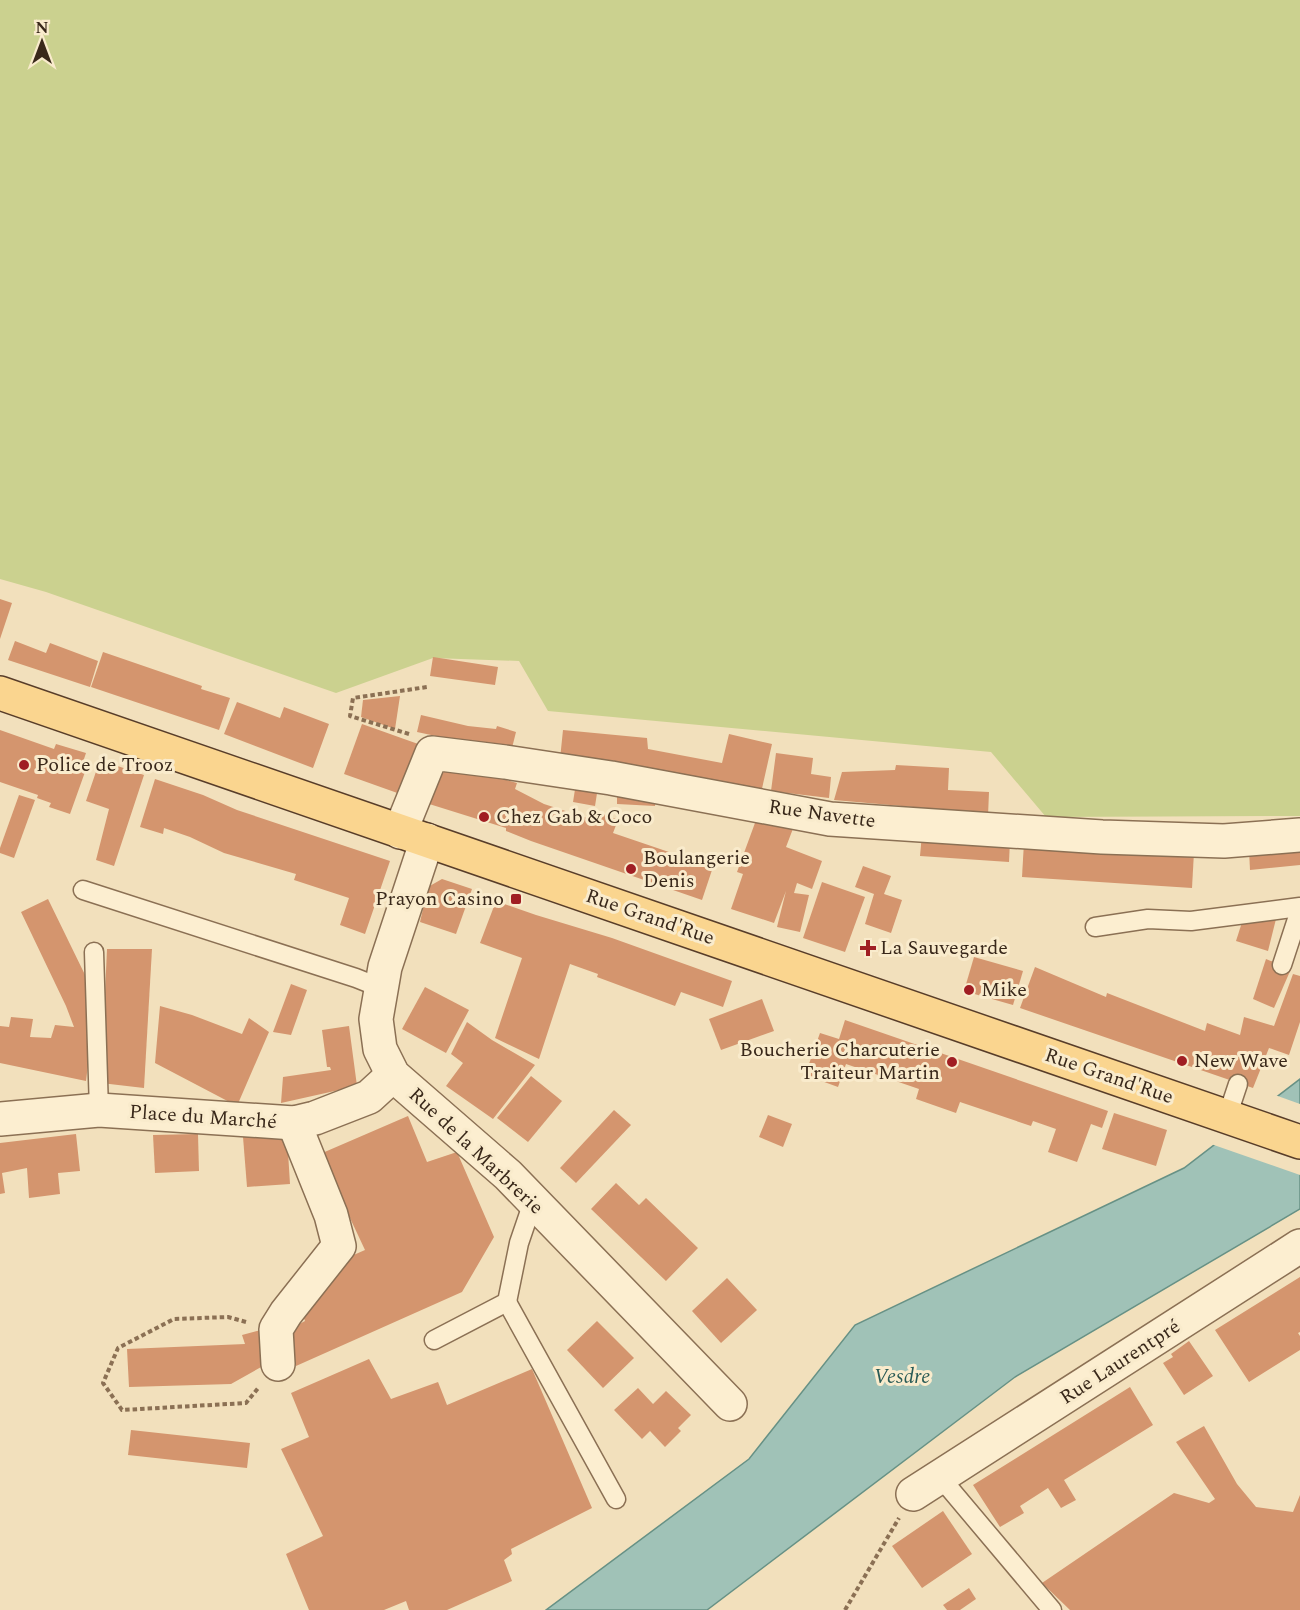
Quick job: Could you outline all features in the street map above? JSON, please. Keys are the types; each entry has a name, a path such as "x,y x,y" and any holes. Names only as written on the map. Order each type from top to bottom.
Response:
{"main road":[{"name":"Rue Grand'Rue","path":"0,693 1300,1142"}],"street":[{"name":"Rue Navette","path":"432,753 611,778 830,819 1101,837 1224,841 1300,835"},
{"path":"413,836 432,753"},
{"name":"Rue de la Marbrerie","path":"413,836 376,1019 380,1049 393,1075 508,1175 730,1404"},
{"name":"Place du Marché","path":"0,1119 99,1110 294,1123 315,1118 369,1097 393,1075"},
{"path":"278,1364 276,1329 286,1312 339,1246 331,1215 294,1123"},
{"name":"Rue Laurentpré","path":"912,1494 1300,1246"}],"lane":[{"path":"83,890 381,988"},
{"path":"1095,927 1148,919 1191,921 1300,908 1282,965"},
{"path":"94,952 99,1110"},
{"path":"1230,1118 1238,1084"},
{"path":"533,1202 519,1243 507,1302 616,1499"},
{"path":"434,1340 507,1302"},
{"path":"940,1477 1052,1610"}],"path":[{"path":"427,687 353,698 350,716 429,740 432,753"},
{"path":"276,1329 228,1317 174,1319 118,1348 103,1383 122,1410 246,1403 278,1364"},
{"path":"845,1610 912,1494"}],"green space":[{"path":"0,0 1300,0 1300,816 1046,817 991,752 548,711 519,661 433,658 336,693 46,592 0,579"}],"water":[{"name":"Vesdre","path":"1300,1079 1300,1209 1015,1377 707,1610 546,1610 749,1459 855,1325 1184,1168"}],"pier":[{"path":"1275,1095 1300,1104 1300,1175 1211,1144"}],"building":[{"path":"0,599 12,603 0,639"},
{"path":"15,641 46,653 50,643 98,661 90,687 8,660"},
{"path":"103,652 230,698 219,730 91,687"},
{"path":"433,657 498,667 495,685 430,676"},
{"path":"400,696 395,729 361,717 363,700"},
{"path":"237,702 280,718 284,707 329,724 313,768 224,734"},
{"path":"421,715 468,726 496,729 497,726 516,732 511,752 417,732"},
{"path":"362,724 421,745 403,795 344,774"},
{"path":"0,730 54,749 56,744 86,753 80,771 85,772 70,814 49,807 51,803 37,798 38,795 0,782"},
{"path":"563,730 647,738 648,749 722,763 729,734 772,744 761,793 618,763 560,759"},
{"path":"776,753 813,758 811,774 831,777 829,798 771,791"},
{"path":"100,760 144,775 114,866 96,860 109,809 86,801"},
{"path":"896,765 949,768 948,790 989,792 988,816 947,814 947,810 834,800 842,772 895,770"},
{"path":"449,769 475,771 517,783 515,789 544,804 593,820 596,811 618,820 613,833 713,867 702,900 531,841 506,831 506,828 426,803 434,778"},
{"path":"155,779 203,795 237,810 390,861 365,934 340,925 349,898 294,880 296,874 224,853 164,828 163,834 140,827"},
{"path":"576,783 598,787 595,806 573,802"},
{"path":"617,789 656,791 655,806 617,804"},
{"path":"19,795 35,800 14,858 0,853 0,848"},
{"path":"759,812 794,826 786,847 822,861 812,889 797,883 794,893 809,895 800,932 777,927 786,891 774,923 731,909 743,874 737,872"},
{"path":"922,834 1010,841 1009,862 920,856"},
{"path":"1024,842 1194,852 1192,888 1022,877"},
{"path":"1300,845 1300,865 1250,870 1249,850"},
{"path":"863,866 891,876 884,894 902,900 891,933 865,924 874,894 855,887"},
{"path":"442,879 472,889 456,934 420,922 428,887"},
{"path":"822,882 865,897 845,952 803,938"},
{"path":"48,899 88,981 92,1032 86,1081 0,1063 0,1026 9,1027 11,1017 33,1019 30,1037 51,1038 55,1025 74,1027 21,912"},
{"path":"496,901 612,938 732,981 723,1007 681,992 675,1006 597,977 598,974 570,964 539,1059 495,1038 522,958 480,943"},
{"path":"1244,916 1276,919 1268,951 1236,941"},
{"path":"107,949 152,949 144,1088 101,1083"},
{"path":"974,957 1023,971 1013,1005 964,991"},
{"path":"1266,959 1291,969 1274,1008 1253,999"},
{"path":"1035,967 1106,997 1107,993 1205,1031 1207,1023 1240,1035 1244,1017 1274,1026 1293,974 1300,976 1300,1022 1289,1055 1269,1048 1253,1088 1020,1008"},
{"path":"291,984 307,990 291,1035 273,1032"},
{"path":"425,987 469,1010 446,1053 402,1029"},
{"path":"762,999 774,1031 721,1050 709,1019"},
{"path":"160,1006 192,1015 242,1034 249,1018 269,1032 237,1106 155,1063"},
{"path":"845,1020 1108,1111 1102,1128 1091,1124 1077,1162 1048,1152 1056,1129 1033,1121 1031,1126 960,1102 956,1113 916,1099 919,1089 846,1064 838,1087 805,1075 820,1033 839,1039"},
{"path":"467,1022 492,1040 535,1065 493,1119 446,1086 463,1063 451,1054"},
{"path":"349,1026 357,1086 281,1103 283,1077 331,1070 327,1067 322,1030"},
{"path":"531,1076 562,1101 528,1142 497,1118"},
{"path":"614,1110 631,1125 576,1183 560,1168"},
{"path":"1114,1113 1167,1130 1156,1166 1102,1149"},
{"path":"768,1115 792,1124 783,1147 759,1137"},
{"path":"408,1116 427,1162 457,1152 494,1237 462,1292 296,1366 282,1333 305,1321 301,1310 349,1257 365,1250 320,1154"},
{"path":"76,1134 80,1171 58,1173 60,1194 29,1198 27,1168 2,1173 5,1193 0,1194 0,1143"},
{"path":"198,1134 199,1171 155,1173 153,1135"},
{"path":"287,1135 290,1184 247,1187 243,1137"},
{"path":"616,1183 639,1205 646,1198 698,1248 666,1281 591,1209"},
{"path":"1300,1277 1300,1332 1298,1333 1300,1350 1249,1382 1215,1330"},
{"path":"727,1278 757,1310 721,1343 692,1311"},
{"path":"597,1321 634,1358 603,1388 567,1350"},
{"path":"261,1330 270,1362 231,1384 129,1387 127,1349 245,1344 242,1335"},
{"path":"1189,1341 1213,1376 1184,1395 1163,1363 1173,1357 1171,1354"},
{"path":"369,1359 391,1399 438,1382 447,1405 532,1369 592,1508 511,1549 512,1554 504,1560 512,1581 447,1610 409,1610 406,1601 384,1610 309,1610 286,1554 323,1536 281,1449 309,1437 291,1393"},
{"path":"1130,1387 1153,1425 1064,1480 1076,1500 1061,1508 1048,1488 1020,1506 1024,1513 1000,1527 973,1485"},
{"path":"638,1388 653,1404 666,1391 691,1415 678,1428 681,1431 665,1447 650,1431 642,1439 614,1410"},
{"path":"1204,1426 1237,1484 1256,1507 1293,1512 1300,1495 1300,1610 1070,1610 1042,1583 1174,1493 1209,1503 1215,1499 1176,1442"},
{"path":"131,1430 250,1443 247,1468 128,1455"},
{"path":"943,1511 972,1554 922,1588 892,1546"},
{"path":"969,1588 976,1599 960,1610 947,1610 943,1605"}],"place":[{"name":"Police de Trooz","path":"24,765"},
{"name":"Chez Gab & Coco","path":"484,817"},
{"name":"Boulangerie Denis","path":"631,869"},
{"name":"Prayon Casino","path":"516,899"},
{"name":"La Sauvegarde","path":"868,948"},
{"name":"Mike","path":"969,990"},
{"name":"New Wave","path":"1182,1061"},
{"name":"Boucherie Charcuterie Traiteur Martin","path":"952,1062"}]}
